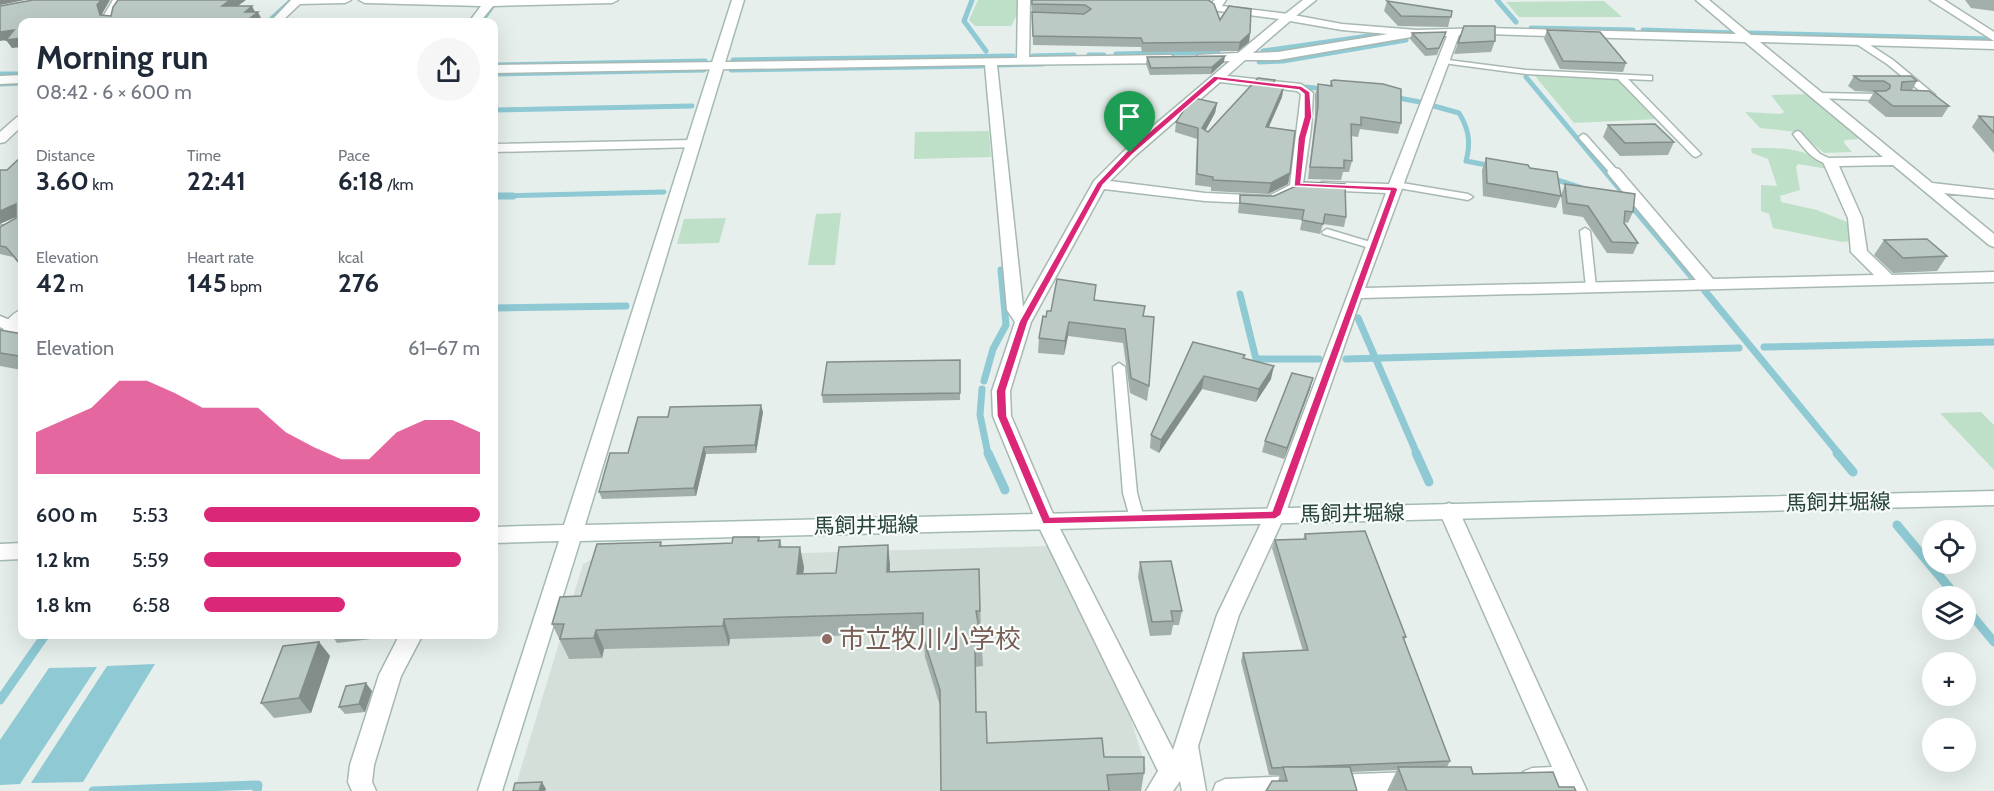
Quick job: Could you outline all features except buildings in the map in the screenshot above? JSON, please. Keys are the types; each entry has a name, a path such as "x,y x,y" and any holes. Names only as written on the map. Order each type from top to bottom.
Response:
{"street":[{"path":"110,18 119,0"},
{"path":"279,18 297,1 345,0"},
{"path":"365,0 452,3 612,0"},
{"path":"490,791 738,0"},
{"path":"1023,62 1028,16 1024,0"},
{"path":"1220,0 1215,8 1288,17 1342,27 1417,33 1747,38 1994,45"},
{"path":"1171,772 1046,521 1002,416 1001,391 1023,322 1099,184 1130,153 1240,57 1310,0"},
{"path":"1702,0 1994,242"},
{"path":"1936,0 1994,37"},
{"path":"478,18 490,1"},
{"path":"1158,791 1182,756 1228,615 1275,515 1355,293 1455,32"},
{"path":"498,69 1278,56 1417,33"},
{"path":"991,62 1015,310 1023,322"},
{"path":"1099,184 1205,197 1271,201 1297,187 1302,138 1308,117 1307,93 1301,88 1216,78"},
{"path":"0,80 18,79"},
{"path":"0,139 18,123"},
{"path":"498,148 693,144"},
{"path":"1830,162 1896,161"},
{"path":"1830,162 1842,181 1861,240 1859,252 1887,279"},
{"path":"1614,172 1708,284"},
{"path":"1297,185 1395,187"},
{"path":"1928,187 1994,194"},
{"path":"0,220 18,219"},
{"path":"0,232 18,221"},
{"path":"1355,293 1994,277"},
{"path":"0,340 14,323"},
{"name":"馬飼井堀線","path":"498,535 1994,498"},
{"path":"1449,511 1572,785 1510,780"},
{"path":"0,552 18,551"},
{"path":"364,791 360,782 362,765 387,686 410,639"},
{"path":"1186,745 1194,791"},
{"path":"1225,791 1438,783"}],"lane":[{"path":"1858,41 1890,62 1932,97 1921,97"},
{"path":"1443,61 1526,72 1649,78"},
{"path":"1620,77 1696,154"},
{"path":"1818,96 1878,97"},
{"path":"1797,134 1817,156 1830,162"},
{"path":"1583,138 1614,172"},
{"path":"1395,187 1468,197"},
{"path":"1585,231 1591,287"},
{"path":"1327,232 1373,246"},
{"path":"1119,366 1130,493 1137,518"}],"shaded area":[{"name":"市立牧川小学校","path":"1047,546 1129,713 1146,769 1137,791 514,791 583,564 593,559"}],"green space":[{"path":"978,0 1020,0 1020,9 1011,26 975,26 969,20"},
{"path":"1604,1 1622,17 1519,17 1506,2"},
{"path":"1535,76 1620,80 1658,119 1574,123"},
{"path":"1810,94 1859,136 1859,139 1845,140 1844,143 1852,152 1824,153 1798,132 1760,128 1745,112 1781,114 1784,112 1771,95"},
{"path":"989,131 991,157 914,159 915,132"},
{"path":"1751,148 1792,150 1820,161 1828,169 1798,164 1796,167 1800,190 1780,196 1781,202 1817,210 1847,222 1852,241 1842,242 1773,228 1769,214 1761,211 1761,185 1777,186 1768,159 1752,153"},
{"path":"841,213 835,265 808,265 816,214"},
{"path":"726,218 719,243 677,244 684,219"},
{"path":"1981,412 1994,425 1994,470 1940,413"}],"water":[{"path":"155,664 83,782 31,783 107,666"},
{"path":"97,667 20,784 0,785 0,740 49,668"}],"waterway":[{"path":"272,18 292,0"},
{"path":"972,0 964,21 986,51"},
{"path":"1497,0 1516,22"},
{"path":"484,18 493,5"},
{"path":"1531,28 1633,30"},
{"path":"1643,30 1733,33"},
{"path":"1748,33 1990,39"},
{"path":"1263,51 1376,35"},
{"path":"1259,62 1283,61 1406,40"},
{"path":"1116,54 1218,52"},
{"path":"1033,56 1074,55"},
{"path":"1089,55 1104,55"},
{"path":"733,60 1013,56"},
{"path":"498,65 705,61"},
{"path":"997,65 1043,64"},
{"path":"731,70 982,66"},
{"path":"498,74 704,70"},
{"path":"0,74 18,74"},
{"path":"1526,77 1626,197"},
{"path":"0,84 18,83"},
{"path":"1305,87 1315,88"},
{"path":"1393,97 1420,102"},
{"path":"498,110 692,106"},
{"path":"1434,106 1459,113 1468,136 1466,161 1492,166"},
{"path":"1551,178 1585,189"},
{"path":"498,196 664,192"},
{"path":"498,196 513,196"},
{"path":"1624,196 1693,278"},
{"path":"984,381 993,349 1006,325 1001,270"},
{"path":"1705,291 1839,454"},
{"path":"1240,294 1256,359 1319,359"},
{"path":"498,308 626,306"},
{"path":"1358,318 1375,358"},
{"path":"1764,347 1994,342"},
{"path":"1375,358 1739,348"},
{"path":"1346,359 1375,358"},
{"path":"1375,358 1417,454"},
{"path":"982,389 980,415 988,454"},
{"path":"988,453 1005,490"},
{"path":"1416,453 1429,482"},
{"path":"1837,453 1853,472"},
{"path":"1897,525 1948,586"},
{"path":"1976,620 1994,642"},
{"path":"0,700 43,639"},
{"path":"93,791 258,785 257,791"}],"place":[{"name":"市立牧川小学校","path":"827,639"}],"route":[{"path":"1216,78 1301,88 1307,93 1308,117 1302,138 1297,185 1395,189 1275,515 1046,521 1002,416 1001,391 1023,322 1099,184 1130,153 1216,78"}]}
